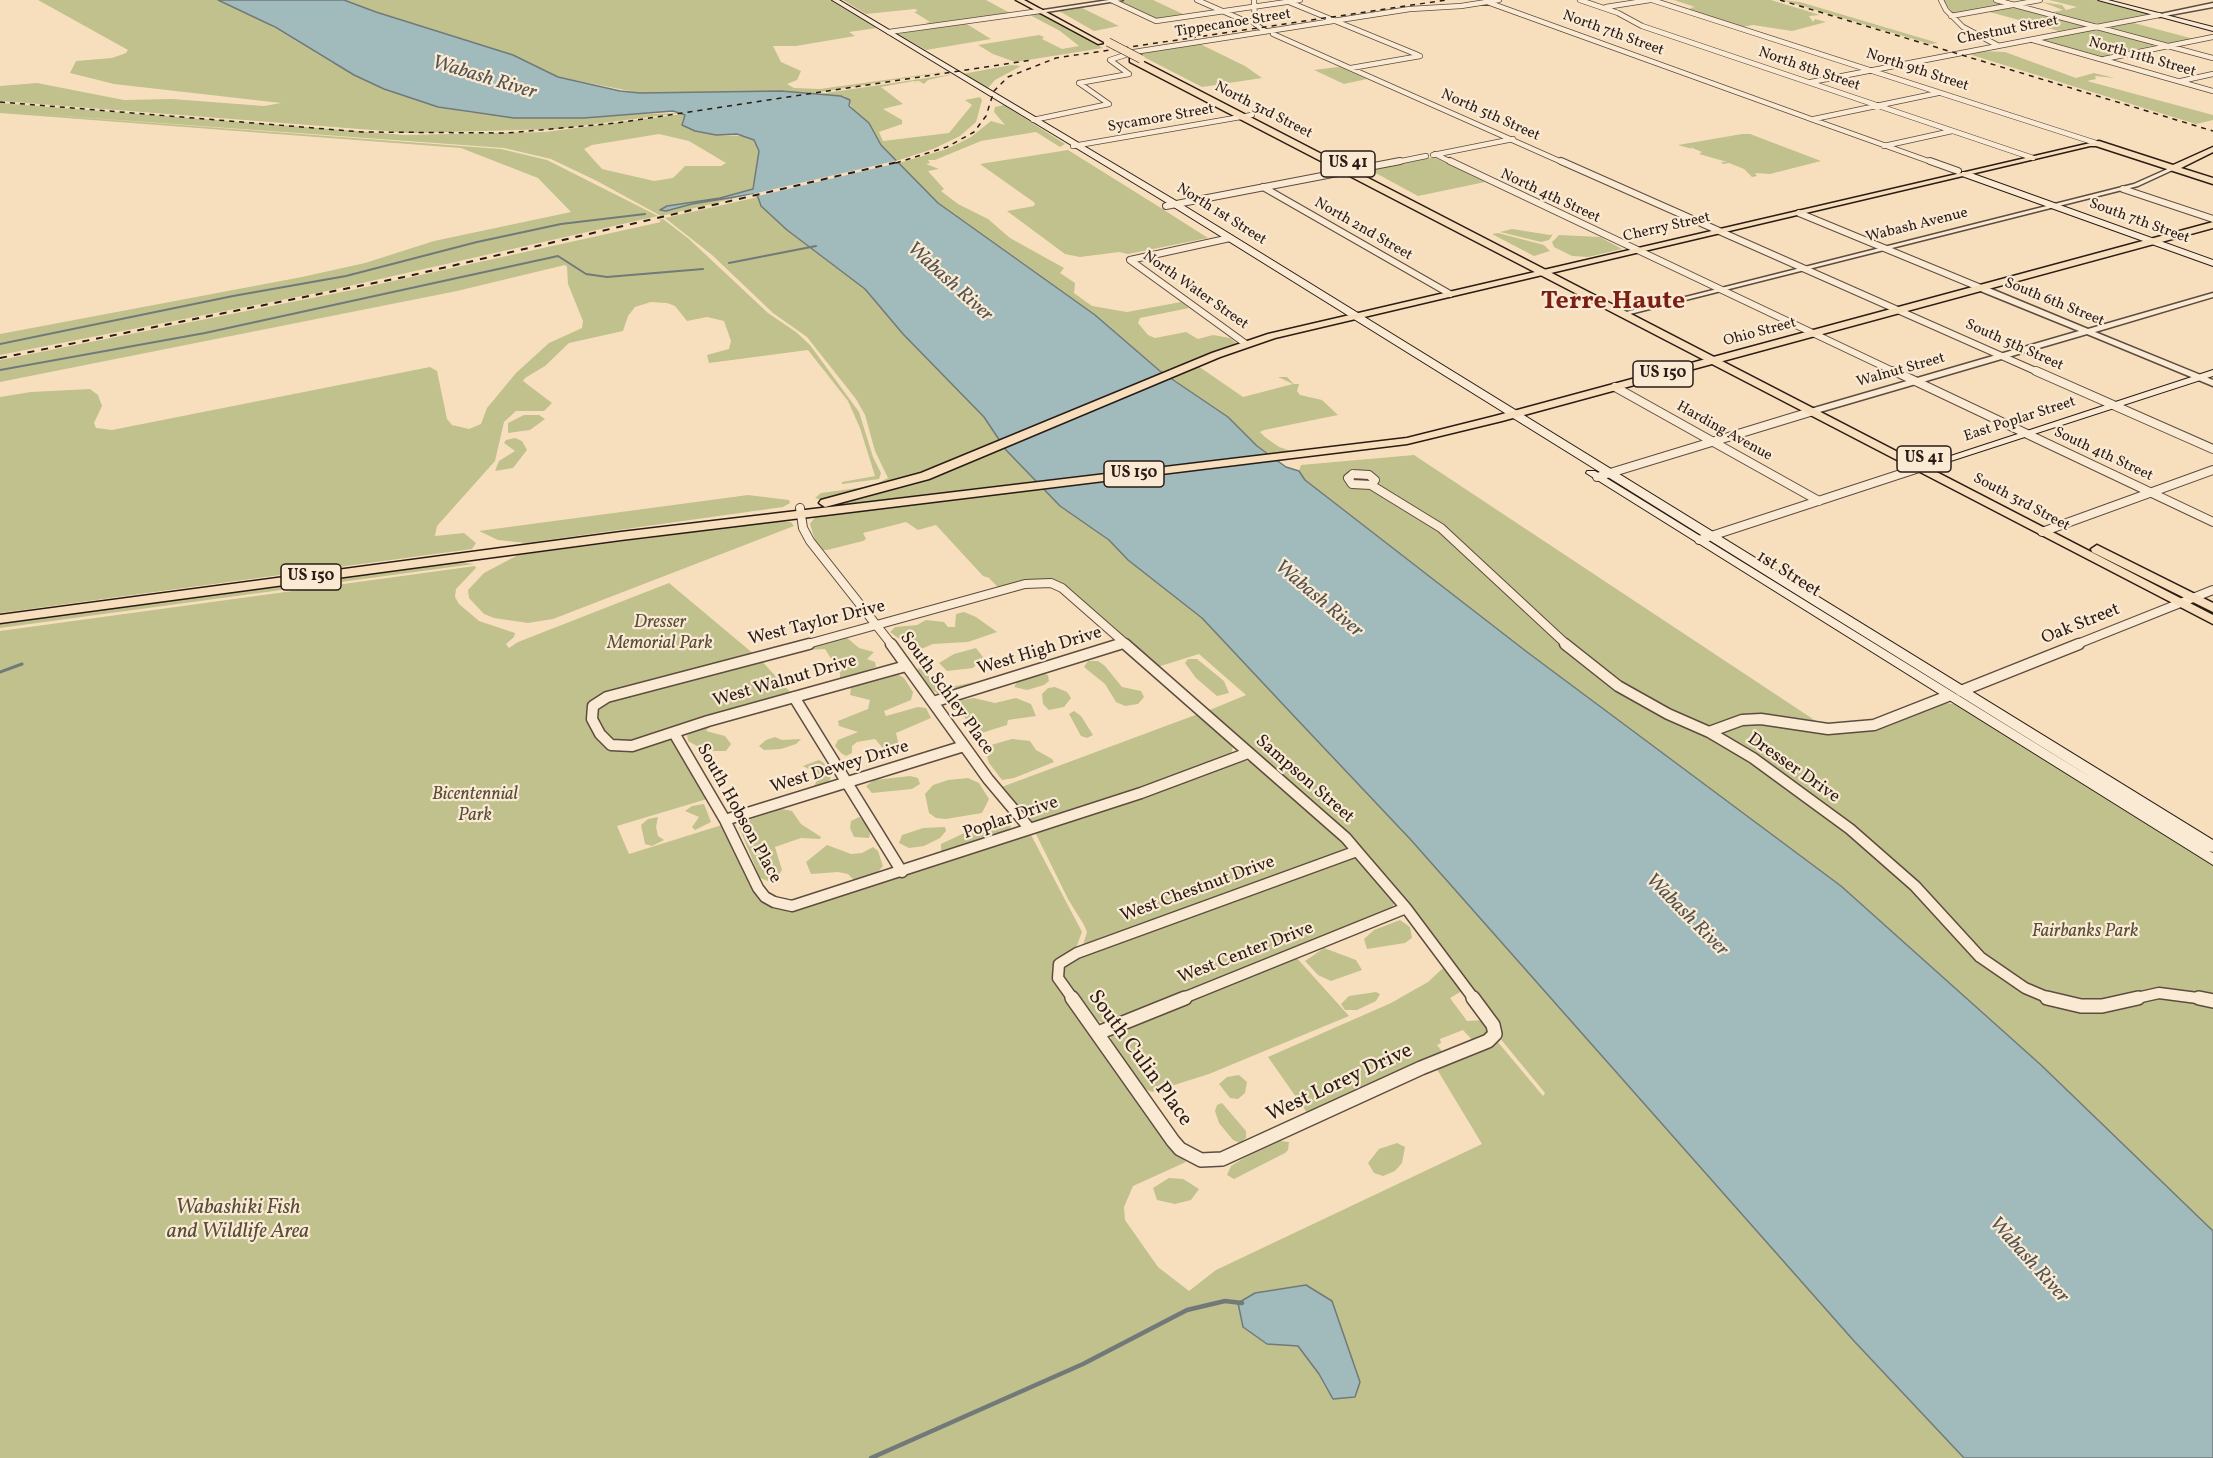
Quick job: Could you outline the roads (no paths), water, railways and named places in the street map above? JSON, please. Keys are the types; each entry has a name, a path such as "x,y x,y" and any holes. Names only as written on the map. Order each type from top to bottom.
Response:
{"main road":[{"name":"North 1st Street","path":"835,0 1034,120 1350,317"},
{"name":"North 3rd Street","path":"1019,0 1622,314"},
{"name":"North 3rd Street","path":"1031,0 1050,9 1104,43"},
{"path":"2101,0 2213,29"},
{"name":"North 3rd Street","path":"1137,60 1252,115 1635,311"},
{"name":"Cherry Street","path":"1246,344 1717,229 1799,213 1961,172 2096,143"},
{"name":"North 9th Street","path":"2096,143 2213,181"},
{"name":"Wabash Avenue","path":"2174,168 2213,149"},
{"name":"North 7th Street","path":"1961,172 2056,206"},
{"name":"South 7th Street","path":"2056,206 2213,263"},
{"name":"Ohio Street","path":"800,511 1311,454 1407,441 1509,416 2213,225"},
{"name":"South 3rd Street","path":"1635,311 2213,608"},
{"name":"South 3rd Street","path":"1622,314 2213,621"},
{"name":"1st Street","path":"1350,317 1603,475 1699,540 2213,860"},
{"name":"US 150","path":"0,619 800,511 881,490 940,470 1246,344"},
{"name":"East Poplar Street","path":"1919,468 2213,373"},
{"name":"1st Street","path":"1603,475 1712,536 2213,847"}],"street":[{"path":"889,32 1115,0 1156,21 1300,0"},
{"path":"1197,0 1255,22 1254,0"},
{"name":"North 7th Street","path":"1480,0 1961,172"},
{"name":"Tippecanoe Street","path":"1034,120 1108,105 1108,102 1079,83 1129,74 1110,61 1115,57 1422,7 1499,0"},
{"name":"North 8th Street","path":"1580,0 1642,26 2033,158"},
{"path":"1603,8 1651,0"},
{"name":"North 9th Street","path":"1651,0 2096,143"},
{"path":"1941,0 1952,16 1969,31 1997,45"},
{"path":"1996,0 2213,58"},
{"path":"1952,16 2040,0"},
{"path":"1286,1 1420,56 1351,68"},
{"name":"Chestnut Street","path":"1808,82 2213,5"},
{"name":"North 5th Street","path":"1255,22 1258,27 1266,31 1805,268"},
{"path":"2102,60 2213,37"},
{"name":"North 11th Street","path":"2029,39 2213,91"},
{"path":"2178,81 2213,74"},
{"path":"1811,119 1940,93"},
{"name":"Sycamore Street","path":"1073,145 1252,115"},
{"path":"1886,146 1952,131"},
{"path":"1171,205 1513,139"},
{"name":"North 4th Street","path":"1435,154 1721,290"},
{"name":"Wabash Avenue","path":"1622,314 2123,189 2144,183 2174,168"},
{"name":"North 2nd Street","path":"1263,187 1450,294"},
{"path":"2123,189 2213,219"},
{"name":"South 6th Street","path":"1799,213 2213,383"},
{"name":"North Water Street","path":"1225,239 1130,259 1246,344"},
{"name":"South 5th Street","path":"1805,268 2213,449"},
{"name":"South 4th Street","path":"1721,290 2213,522"},
{"name":"Walnut Street","path":"1603,475 1914,381 2213,295"},
{"name":"Harding Avenue","path":"1615,387 1819,501"},
{"name":"East Poplar Street","path":"1699,540 1919,468"},
{"path":"2042,532 2213,470"},
{"name":"Dresser Drive","path":"1371,485 1441,528 1576,654 1618,687 1708,732 1753,758 1865,842 1915,886 1980,957 2025,988 2050,999 2081,1006 2102,1006 2159,993 2188,995 2213,1001"},
{"name":"South Schley Place","path":"800,511 805,532 1012,811 1030,829"},
{"name":"West Taylor Drive","path":"593,706 607,697 1025,584 1051,583"},
{"name":"Sampson Street","path":"1051,583 1062,588 1357,850 1406,908 1492,1025 1494,1037"},
{"name":"Oak Street","path":"1961,691 2213,590"},
{"name":"West High Drive","path":"933,702 1122,643"},
{"name":"West Walnut Drive","path":"674,733 906,666"},
{"path":"1708,732 1742,720 1761,719 1828,729 1874,725 1948,696"},
{"path":"794,697 902,873"},
{"name":"South Hobson Place","path":"593,706 592,719 600,734 611,745 632,746 674,733 725,820 758,888 765,897 782,905"},
{"name":"West Dewey Drive","path":"725,820 964,746"},
{"name":"Poplar Drive","path":"782,905 804,904 902,873 1141,793 1248,753"},
{"name":"West Chestnut Drive","path":"1057,971 1059,964 1077,953 1357,850"},
{"name":"West Center Drive","path":"1098,1032 1406,908"},
{"name":"South Culin Place","path":"1057,971 1062,984 1173,1140 1180,1149 1201,1160"},
{"name":"West Lorey Drive","path":"1201,1160 1222,1159 1494,1037"}],"water":[{"name":"Wabash River","path":"218,0 344,0 513,55 558,77 620,91 640,93 781,91 841,96 850,100 849,106 869,123 881,145 938,203 1095,315 1160,371 1228,417 1257,446 1286,467 1299,471 1305,480 1527,652 1841,886 2041,1065 2213,1231 2213,1458 1964,1458 1854,1341 1411,840 1202,618 1128,560 1109,540 1060,506 1006,450 984,417 903,334 865,289 787,230 761,206 758,197 753,194 692,204 666,211 660,210 667,206 720,198 753,189 759,151 754,140 737,134 716,135 695,131 682,125 685,115 673,111 584,118 514,118 438,107 384,89 354,75 275,27"},
{"path":"1306,1285 1332,1301 1360,1382 1355,1397 1333,1399 1319,1374 1298,1346 1267,1344 1243,1327 1238,1303 1255,1293"}],"waterway":[{"path":"0,344 233,296 346,276 477,242 561,224 645,214"},
{"path":"729,263 816,246"},
{"path":"0,370 205,333 558,256 586,274 607,277 703,269"},
{"path":"0,672 22,664"},
{"path":"871,1458 1083,1364 1187,1310 1225,1301 1242,1303"}],"railway":[{"path":"896,163 947,147 974,132 986,116 994,91 1008,77 1056,58 1446,0"},
{"path":"1780,0 2213,131"},
{"path":"0,102 362,132 507,133 617,123 1032,60"},
{"path":"0,358 404,277 902,161"}],"district":[{"name":"Terre Haute","path":"1613,303"}],"park label":[{"name":"Dresser Memorial Park","path":"660,634"},
{"name":"Bicentennial Park","path":"475,806"},
{"name":"Fairbanks Park","path":"2085,933"},
{"name":"Wabashiki Fish and Wildlife Area","path":"238,1221"}]}
